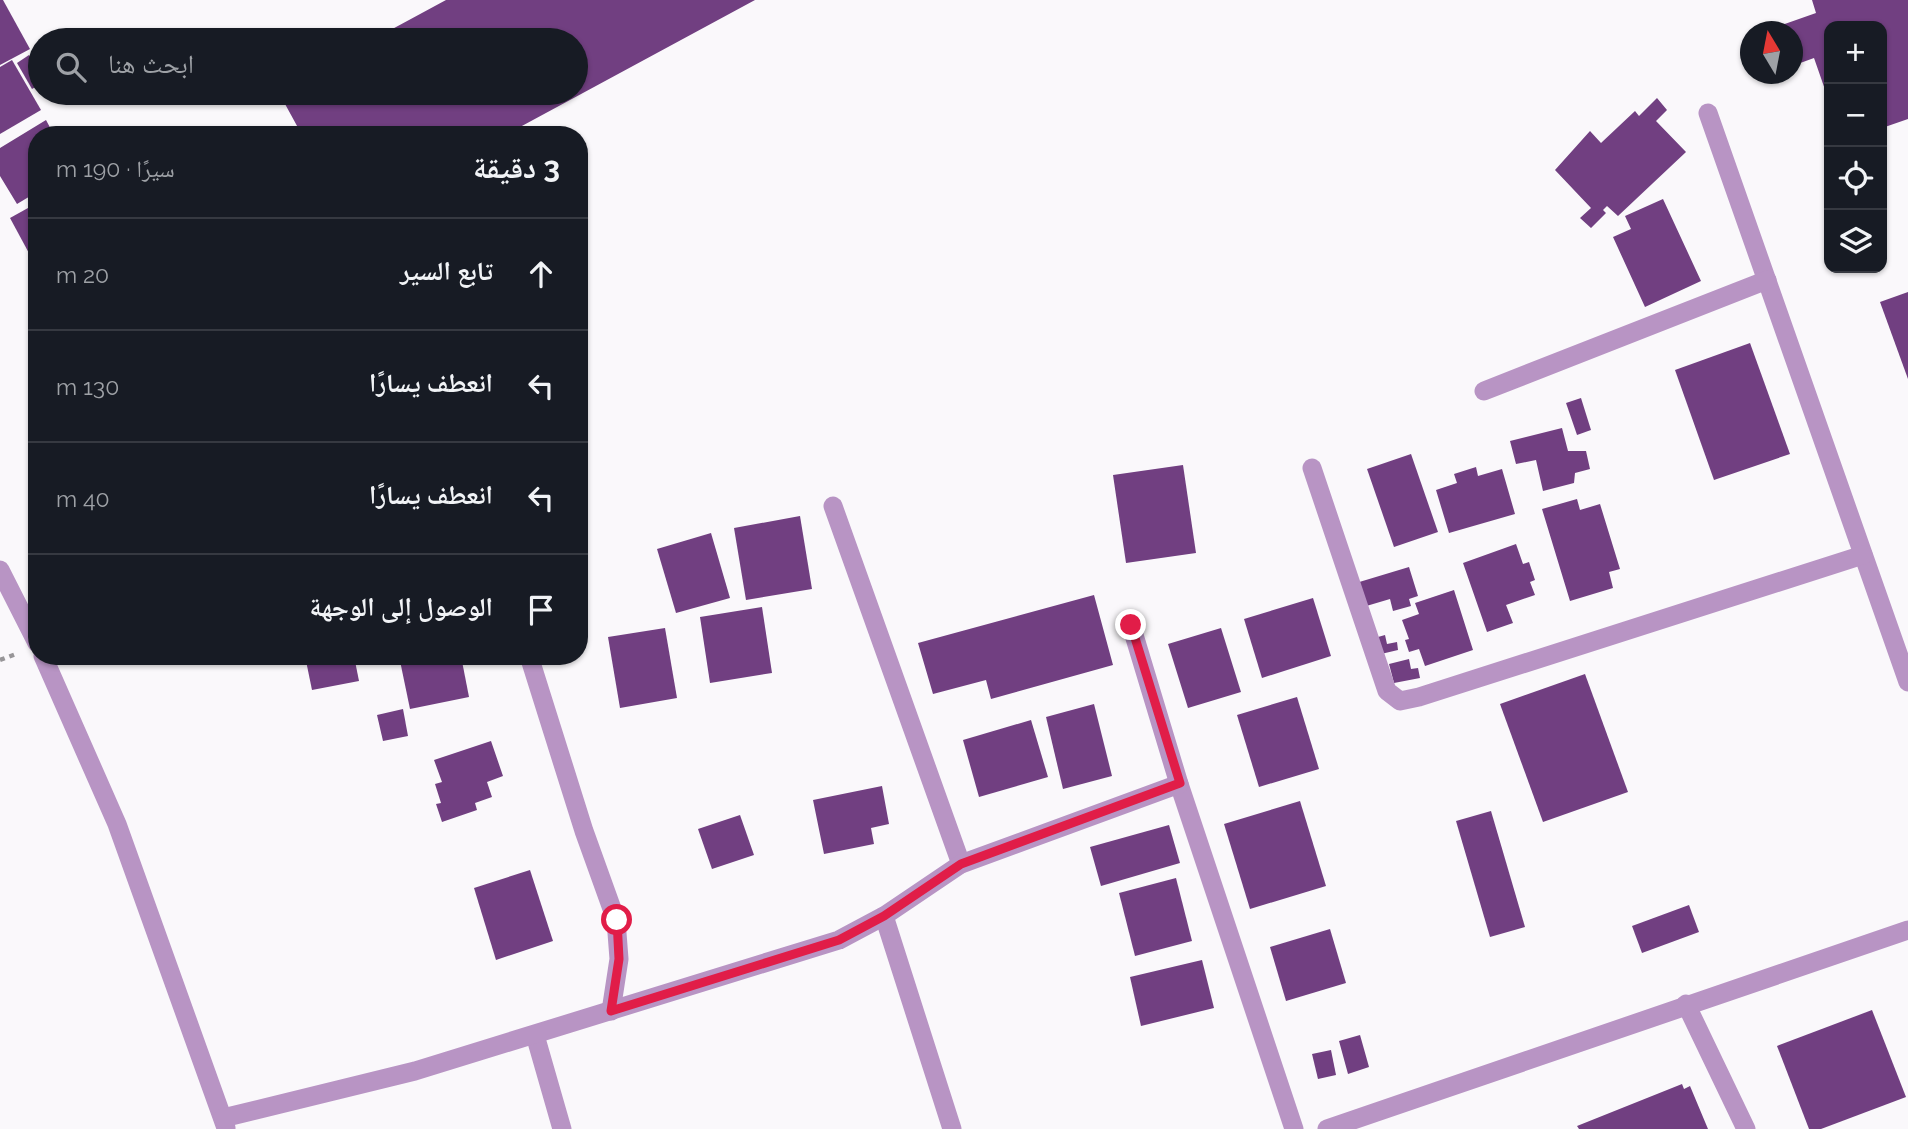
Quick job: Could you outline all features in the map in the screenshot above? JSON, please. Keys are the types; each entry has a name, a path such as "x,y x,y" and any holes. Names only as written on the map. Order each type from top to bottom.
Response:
{"street":[{"path":"1708,113 1908,682"},
{"path":"1484,391 1767,280"},
{"path":"1312,468 1387,691 1400,701 1419,698 1863,555"},
{"path":"833,506 961,864"},
{"path":"0,570 28,625"},
{"path":"1131,625 1294,1129"},
{"path":"47,665 117,824 225,1123 415,1071 839,940 884,916 961,864 1180,783"},
{"path":"532,665 584,831 617,920 619,959 611,1011"},
{"path":"884,916 952,1129"},
{"path":"1327,1129 1908,930"},
{"path":"1686,1004 1746,1129"},
{"path":"535,1035 562,1129"}],"building":[{"path":"0,0 3,0 28,50 0,65"},
{"path":"446,0 755,0 588,90 588,28 394,28"},
{"path":"1812,0 1908,0 1908,119 1887,126 1887,21 1824,21 1824,87 1814,58 1803,62 1803,21 1793,21 1816,13"},
{"path":"28,56 28,82 17,63"},
{"path":"12,60 28,88 28,105 38,105 41,110 0,134 0,67"},
{"path":"1657,98 1667,110 1656,121 1686,152 1618,216 1607,206 1603,210 1606,213 1591,228 1580,218 1591,208 1555,170 1590,131 1601,143 1635,111 1639,116"},
{"path":"286,105 561,105 522,126 297,126"},
{"path":"46,120 49,126 36,126"},
{"path":"28,131 28,197 17,204 0,176 0,148"},
{"path":"1663,199 1701,281 1645,307 1613,237 1631,229 1625,216"},
{"path":"28,208 28,251 10,218"},
{"path":"1908,292 1908,379 1880,302"},
{"path":"1750,343 1790,454 1714,480 1675,370"},
{"path":"1581,398 1591,430 1577,435 1566,403"},
{"path":"1562,428 1568,451 1586,451 1590,469 1575,473 1574,483 1543,491 1536,460 1516,464 1510,441"},
{"path":"1411,454 1438,532 1394,547 1367,469"},
{"path":"1183,465 1196,553 1126,563 1113,475"},
{"path":"1476,467 1478,476 1502,469 1515,514 1449,533 1436,490 1457,483 1454,474"},
{"path":"1577,499 1580,510 1600,504 1620,569 1609,572 1613,588 1570,601 1542,509"},
{"path":"800,516 812,589 746,600 734,528"},
{"path":"711,533 730,598 676,613 657,549"},
{"path":"1516,544 1523,564 1529,562 1535,580 1530,582 1535,595 1506,605 1513,623 1487,632 1463,563"},
{"path":"1409,567 1418,596 1409,599 1411,606 1393,611 1390,599 1363,607 1356,583"},
{"path":"1454,590 1473,650 1425,666 1419,649 1409,652 1405,640 1409,639 1402,620 1419,614 1415,603"},
{"path":"1094,595 1113,665 991,699 986,680 933,694 918,643"},
{"path":"1313,598 1331,656 1262,678 1244,619"},
{"path":"762,607 772,673 710,683 700,617"},
{"path":"665,628 677,698 620,708 608,637"},
{"path":"1221,628 1241,692 1188,708 1168,644"},
{"path":"1385,635 1387,644 1397,642 1398,650 1381,654 1378,637"},
{"path":"1409,659 1411,669 1418,668 1420,678 1394,683 1389,664"},
{"path":"307,665 356,665 359,681 312,690"},
{"path":"401,665 463,665 469,697 410,709"},
{"path":"1585,674 1628,792 1543,822 1500,704"},
{"path":"1297,697 1319,769 1259,787 1237,715"},
{"path":"1094,704 1112,776 1063,789 1046,717"},
{"path":"403,709 408,736 383,741 377,715"},
{"path":"1031,720 1048,777 979,797 963,740"},
{"path":"491,741 503,776 487,782 492,797 475,803 477,810 442,822 436,804 441,803 435,784 442,782 434,760"},
{"path":"882,786 889,824 871,828 874,844 824,854 813,800"},
{"path":"1300,801 1326,886 1250,909 1224,824"},
{"path":"1491,811 1525,927 1490,937 1456,821"},
{"path":"740,815 754,855 712,869 698,829"},
{"path":"1169,825 1180,863 1101,886 1090,847"},
{"path":"530,870 553,941 496,960 474,888"},
{"path":"1176,878 1192,941 1135,956 1119,893"},
{"path":"1689,905 1699,932 1642,953 1632,926"},
{"path":"1330,929 1346,983 1286,1001 1270,947"},
{"path":"1202,960 1214,1008 1141,1026 1130,977"},
{"path":"1872,1010 1906,1097 1821,1129 1809,1129 1777,1046"},
{"path":"1360,1035 1369,1067 1348,1074 1339,1041"},
{"path":"1331,1050 1336,1075 1318,1079 1312,1054"},
{"path":"1682,1084 1684,1089 1690,1086 1708,1129 1579,1129 1577,1126"}],"route":[{"path":"617,920 619,959 611,1011 839,940 884,916 961,864 1180,783 1131,625"}]}
